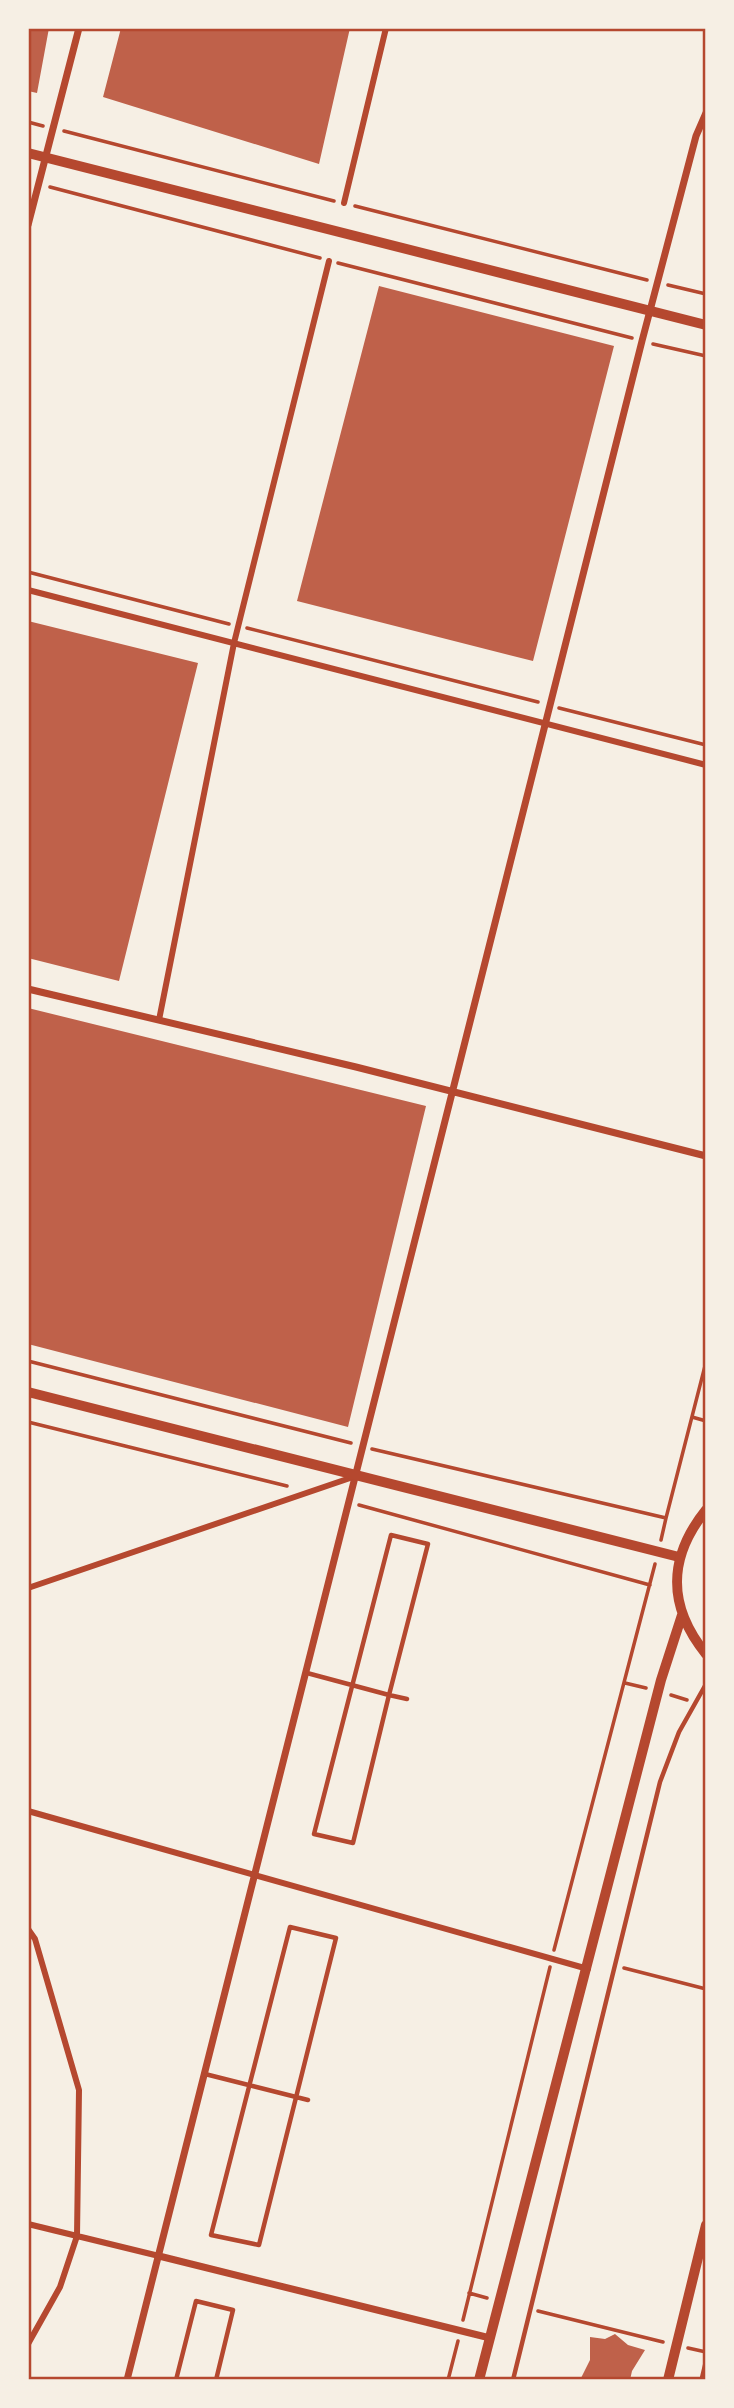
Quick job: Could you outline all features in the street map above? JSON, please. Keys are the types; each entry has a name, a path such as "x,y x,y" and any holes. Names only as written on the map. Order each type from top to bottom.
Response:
{"main road":[{"path":"706,1510 691,1529 679,1557 677,1586 682,1615 706,1654"},
{"path":"479,2380 661,1680 682,1615"},
{"path":"668,2380 706,2225"}],"street":[{"path":"28,225 79,28"},
{"path":"344,203 386,28"},
{"path":"127,2380 358,1475 451,1092 650,311 696,136 706,113"},
{"path":"28,153 706,326"},
{"path":"159,1020 234,643 329,261"},
{"path":"28,590 706,765"},
{"path":"28,989 706,1156"},
{"path":"28,1392 679,1557"},
{"path":"28,1588 358,1475"},
{"path":"28,1811 588,1969"},
{"path":"28,1929 35,1939 79,2090 77,2236 60,2287 28,2344"},
{"path":"28,2224 490,2338"}],"lane":[{"path":"391,1535 428,1544 389,1695 353,1843 314,1834 391,1535"},
{"path":"307,1673 407,1699"},
{"path":"513,2380 660,1782 678,1732 706,1684"},
{"path":"290,1927 336,1938 259,2245 211,2235 249,2085 290,1927"},
{"path":"205,2074 308,2100"},
{"path":"176,2380 196,2301 233,2310 216,2380"}],"path":[{"path":"668,285 706,294"},
{"path":"652,343 706,356"},
{"path":"28,572 706,745"},
{"path":"28,1362 365,1447 666,1518"},
{"path":"448,2380 554,1950 706,1362"},
{"path":"692,1417 706,1421"},
{"path":"554,1950 566,1953"},
{"path":"613,1965 706,1989"},
{"path":"469,2293 500,2301"},
{"path":"531,2309 706,2352"},
{"path":"701,2380 706,2359"}],"building":[{"path":"28,28 49,28 37,93 28,91"},
{"path":"121,28 350,28 319,164 103,97"},
{"path":"379,286 614,346 533,661 297,601"},
{"path":"28,621 198,663 119,981 28,958"},
{"path":"28,1008 426,1106 348,1427 28,1344"},
{"path":"615,2334 628,2345 645,2350 632,2371 630,2380 580,2380 590,2360 590,2337 605,2339"}]}
